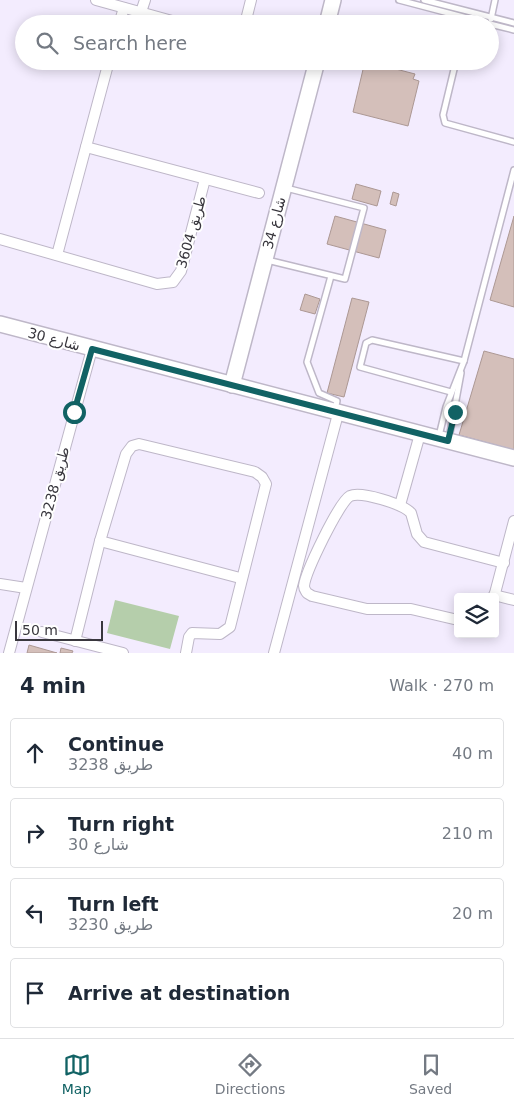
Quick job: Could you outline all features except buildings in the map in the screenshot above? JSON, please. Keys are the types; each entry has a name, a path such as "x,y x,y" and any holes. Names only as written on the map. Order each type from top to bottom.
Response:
{"street":[{"path":"96,0 152,15"},
{"path":"141,12 145,0"},
{"path":"247,15 251,0"},
{"path":"329,15 333,0"},
{"path":"122,15 124,8"},
{"path":"57,255 107,70"},
{"name":"شارع 34","path":"232,385 315,70"},
{"name":"طريق 3604","path":"86,147 259,193"},
{"name":"طريق 3604","path":"0,238 156,284 172,282 181,271 205,180"},
{"name":"شارع 30","path":"0,324 514,458"},
{"name":"طريق 3238","path":"9,653 92,349"},
{"path":"274,653 336,413"},
{"path":"400,505 420,434"},
{"path":"75,641 100,540 126,454 132,446 139,444 255,472 264,480 266,488 240,578 231,624 227,630 217,634 192,633 189,636 186,653"},
{"path":"454,619 411,609 363,608 312,596 305,590 304,584 323,538 346,499 359,494 400,505 412,513 417,534 424,542 504,563"},
{"path":"495,593 514,522"},
{"path":"100,540 240,578"},
{"path":"0,584 26,588"},
{"path":"499,597 514,600"},
{"path":"42,632 123,653"}],"lane":[{"path":"399,0 445,6"},
{"path":"424,0 445,6 462,15"},
{"path":"492,15 495,0"},
{"path":"499,22 514,23"},
{"path":"499,25 514,30"},
{"path":"454,70 442,115 445,123 514,142"},
{"path":"443,440 451,392 464,361 514,170"},
{"path":"264,259 345,279 364,208 283,187"},
{"path":"331,276 307,365 319,393 337,401 336,413"},
{"path":"451,392 360,367 366,343 372,340 464,361"},
{"path":"443,440 458,398 462,367"}],"green space":[{"path":"115,600 179,616 170,649 107,633"}],"route":[{"path":"74,412 92,349 448,441 455,412"}]}
